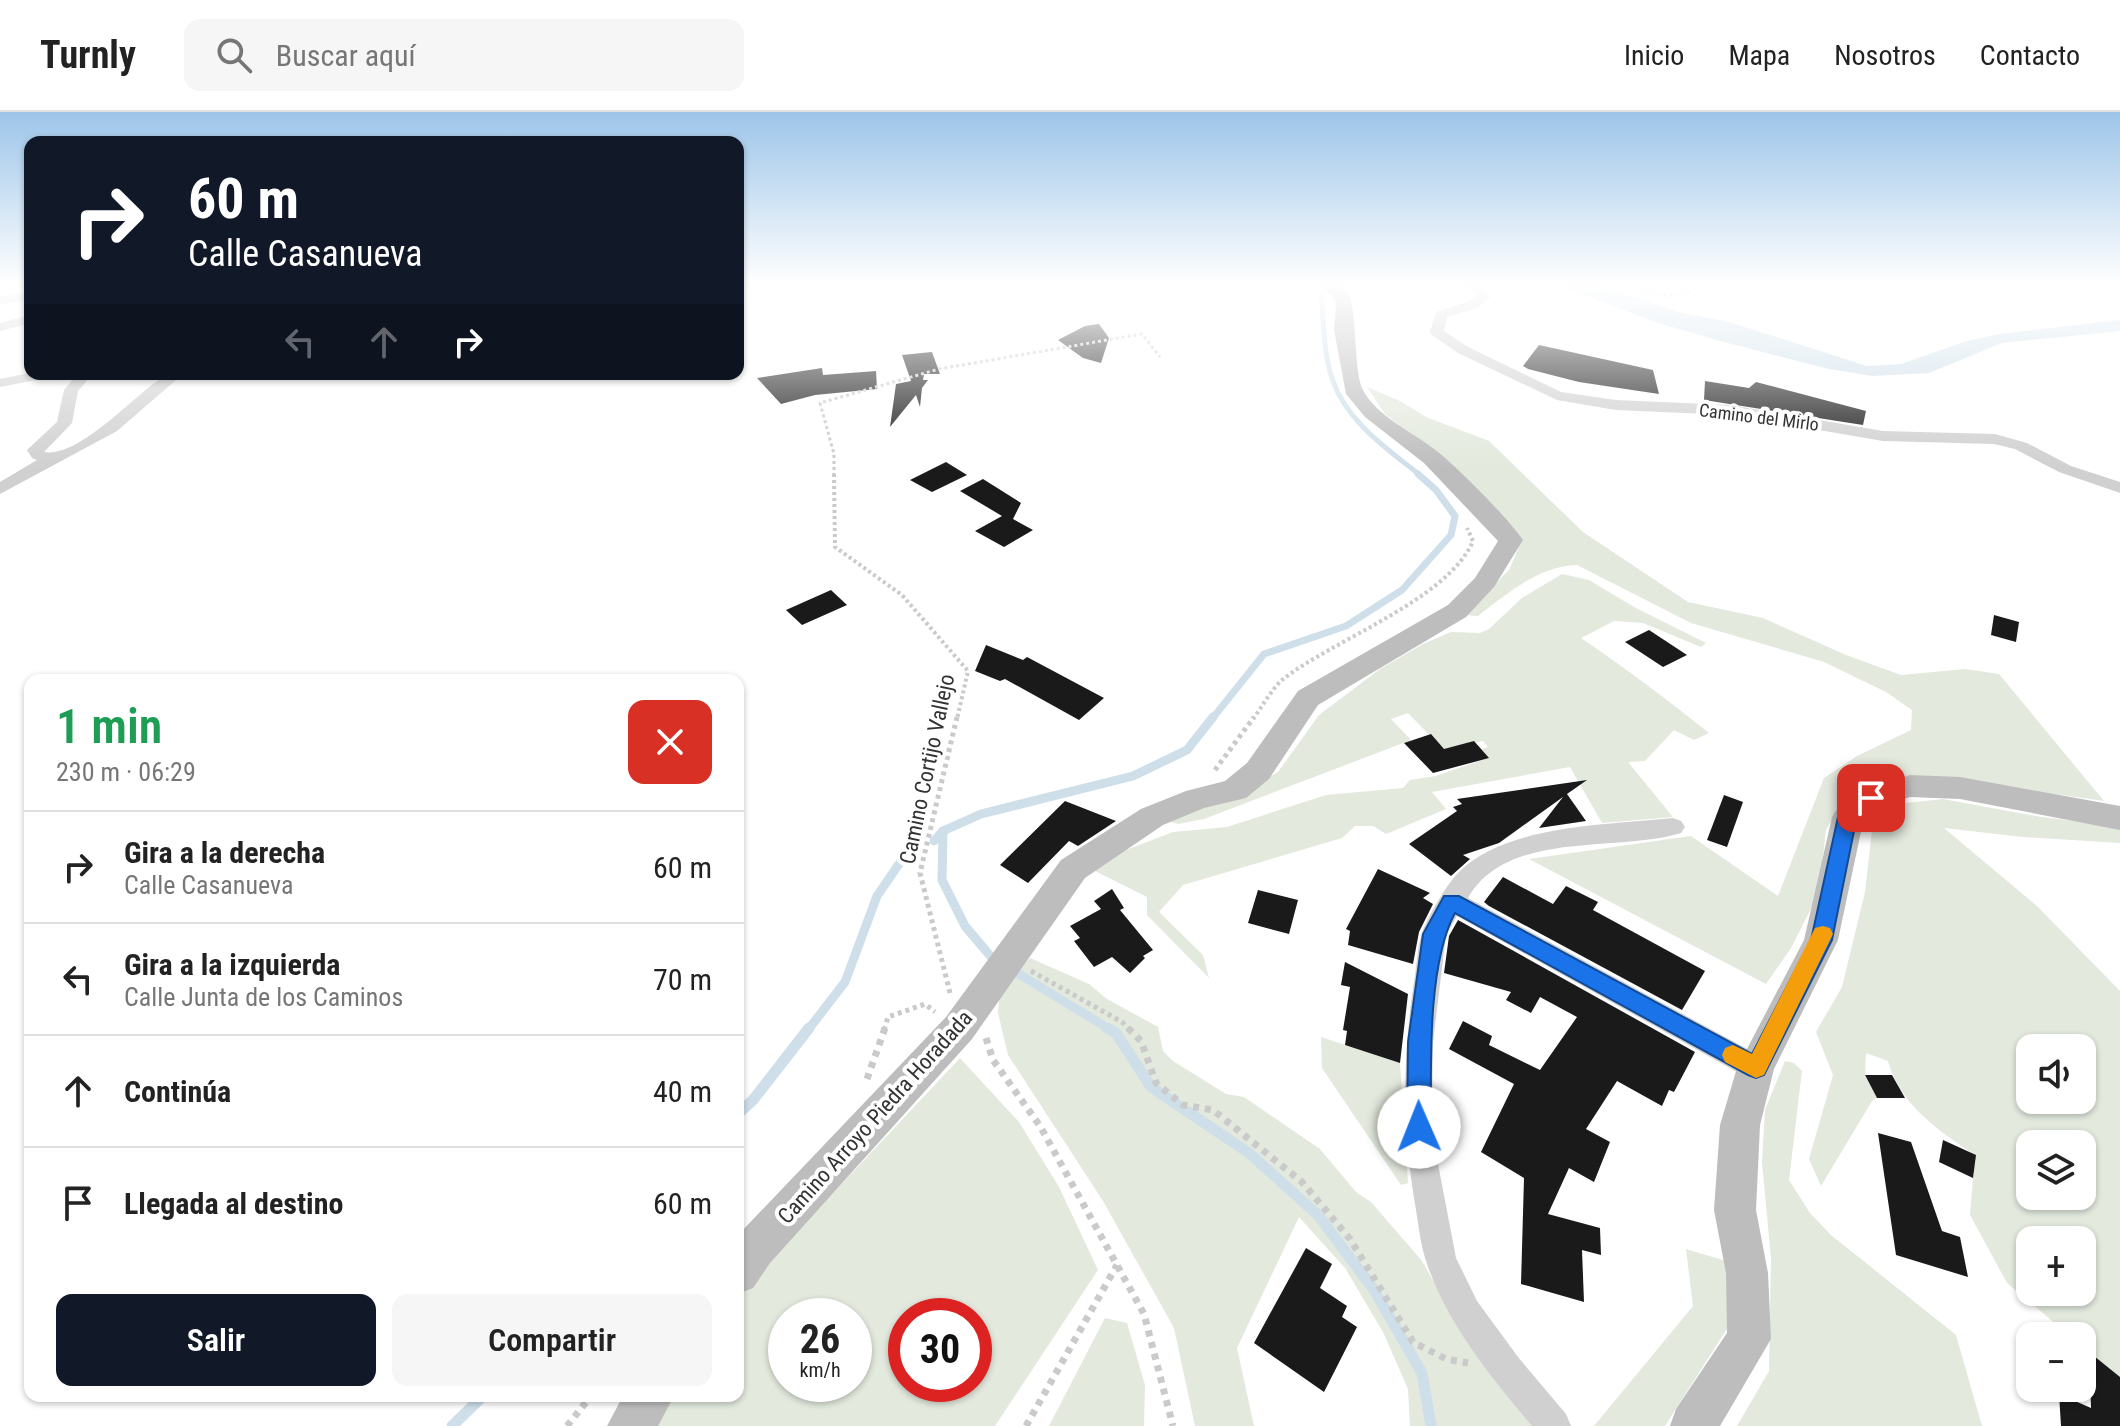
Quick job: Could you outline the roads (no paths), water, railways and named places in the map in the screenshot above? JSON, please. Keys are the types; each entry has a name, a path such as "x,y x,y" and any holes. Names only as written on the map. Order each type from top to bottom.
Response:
{"main road":[{"name":"Camino Arroyo Piedra Horadada","path":"744,1264 755,1248 967,1018 1073,869 1152,817 1197,799 1235,790 1258,771 1308,698 1457,611 1485,582 1511,540 1432,458 1372,413 1353,390 1346,346"},
{"path":"1693,1426 1749,1339 1747,1273 1735,1210 1740,1125 1756,1068 1821,940 1848,817 1871,798 1910,786 1960,788 2120,818"},
{"path":"630,1426 647,1402"}],"street":[{"name":"Camino del Mirlo","path":"1458,346 1557,396 1616,405 1731,410 1883,436 1995,439 2021,446 2065,469 2120,488"},
{"path":"0,383 24,378"},
{"path":"51,458 38,455 35,450 64,423 71,390 80,380"},
{"path":"0,489 51,458 86,444 112,428 169,380"},
{"path":"1554,1426 1506,1369 1466,1312 1441,1261 1420,1148 1419,1042 1434,934 1466,879 1493,859 1527,846 1612,832 1673,827"},
{"path":"1452,901 1756,1068"}],"water":[{"path":"1741,346 1805,346 1867,366 1901,364 1952,346 1994,346 1929,373 1872,376 1829,369"}],"waterway":[{"path":"1325,346 1333,381 1348,409 1370,434 1421,476"},
{"path":"1212,719 1264,654 1346,626 1402,590 1451,535 1455,516 1436,490 1418,474"},
{"path":"943,831 981,814 1133,776 1187,750 1213,717"},
{"path":"934,841 943,831"},
{"path":"943,831 942,880 965,926 992,958"},
{"path":"808,1030 845,982 877,896 899,864"},
{"path":"1009,968 1111,1030"},
{"path":"744,1108 809,1028"},
{"path":"1107,1028 1116,1033 1151,1087 1249,1153 1318,1215 1374,1290 1422,1373 1431,1426"},
{"path":"452,1426 477,1402"}]}
